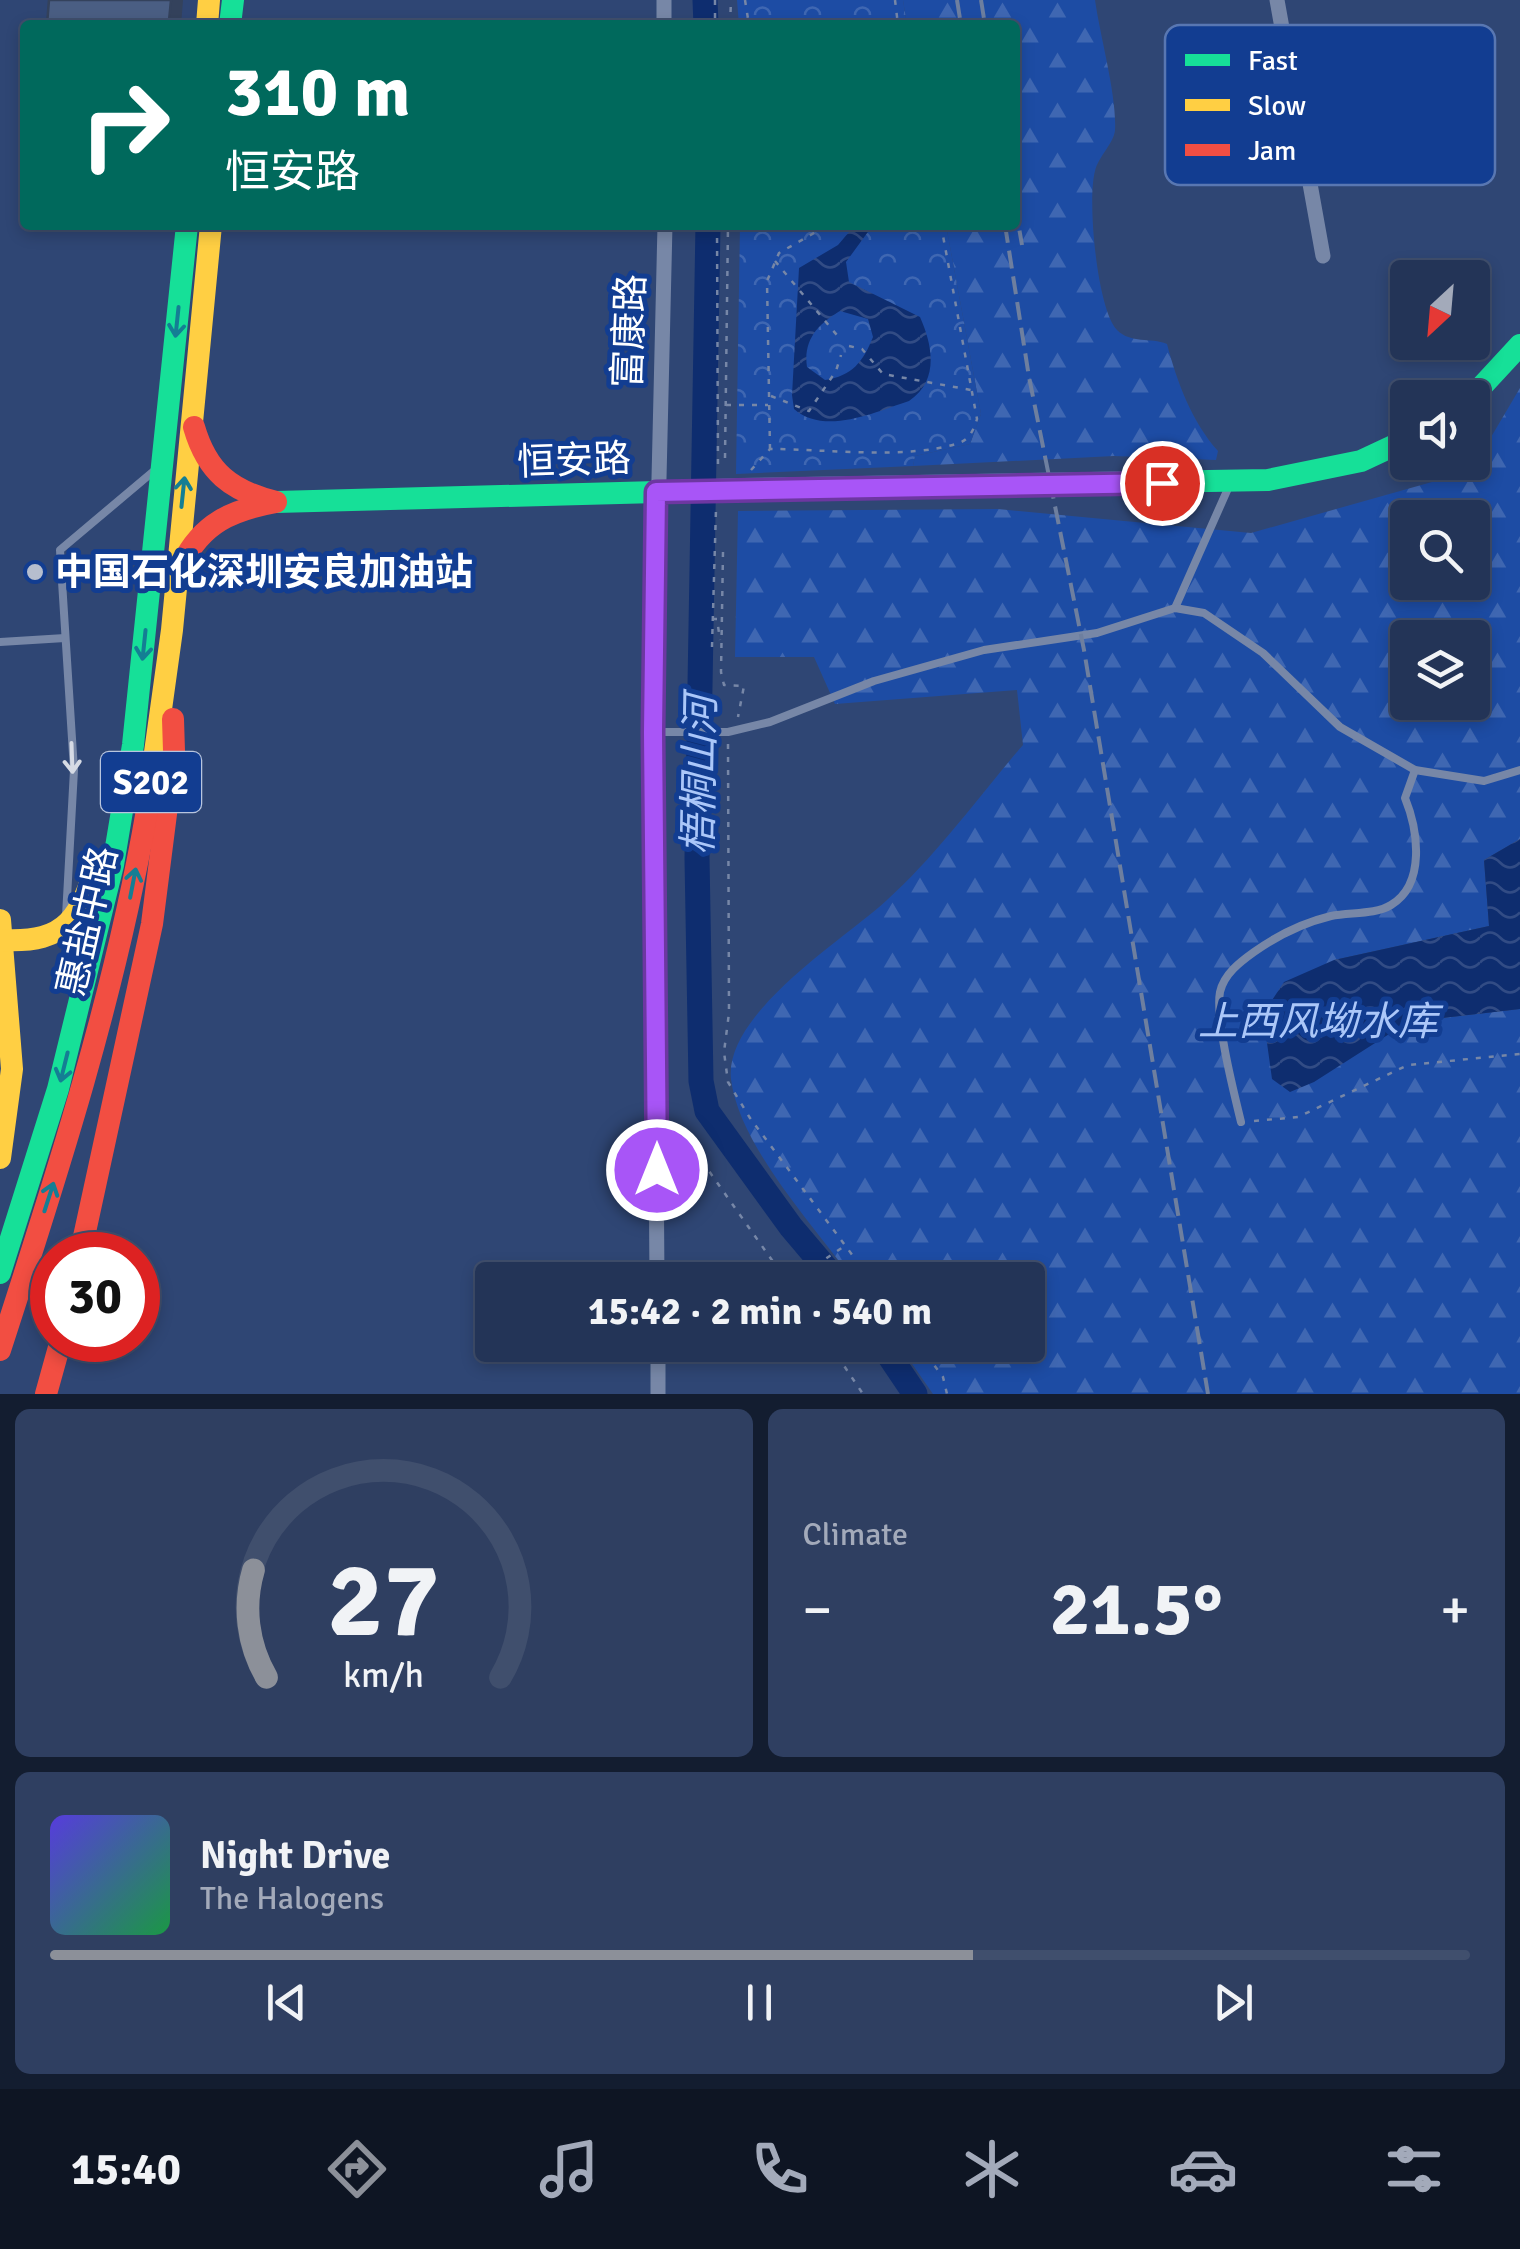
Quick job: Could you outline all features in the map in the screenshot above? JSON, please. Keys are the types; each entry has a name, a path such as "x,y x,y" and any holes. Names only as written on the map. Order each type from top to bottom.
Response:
{"main road":[{"name":"惠盐中路","path":"0,1273 58,1089 113,865 134,745 186,230"},
{"name":"惠盐中路","path":"0,1350 81,1094 124,928 156,751 209,230"},
{"path":"1488,380 1520,345"},
{"path":"191,414 200,452 215,476 234,490 276,502"},
{"name":"恒安路","path":"276,502 743,489 1231,482 1315,474 1390,447"},
{"path":"174,586 190,545 210,522 239,508 276,502"},
{"path":"85,1232 162,868 174,751 171,615"},
{"path":"0,1158 11,1066 12,1002 1,936 30,942 65,930 85,902 134,745"},
{"path":"46,1394 55,1362"}],"street":[{"path":"1277,0 1282,25"},
{"path":"1311,185 1324,256"},
{"name":"富康路","path":"658,1262 657,492 665,230"},
{"path":"658,1362 658,1394"}],"lane":[{"path":"65,930 74,770 60,550 162,464"},
{"path":"1175,608 1231,482"},
{"path":"659,731 723,732 770,722 892,676 984,650 1097,633 1175,608 1204,613 1264,653 1340,726 1414,770 1484,781 1520,770"},
{"path":"0,642 65,638"},
{"path":"1241,1122 1220,1014 1220,993 1226,975 1281,933 1328,916 1378,910 1402,896 1416,860 1412,815 1405,798 1414,770"}],"path":[{"path":"717,230 717,482"},
{"path":"724,458 728,230"},
{"path":"743,489 744,478 770,449 766,296 774,260 789,244 818,230"},
{"path":"770,449 908,450 961,443 978,419 942,230"},
{"path":"774,260 841,340"},
{"path":"850,346 862,349 883,374 972,390"},
{"path":"770,395 808,411 836,371 841,355"},
{"path":"724,405 770,405"},
{"path":"719,431 724,428"},
{"path":"712,647 717,598 717,499"},
{"path":"723,552 724,685 744,686 742,714"},
{"path":"712,619 717,620 718,640 722,640"},
{"path":"723,732 730,1012 724,1052 728,1082 750,1118 858,1262"},
{"path":"1241,1122 1298,1117 1408,1066 1520,1054"},
{"path":"687,1140 773,1262"},
{"path":"821,1262 846,1245"},
{"path":"841,1362 863,1394"},
{"path":"932,1362 944,1378 946,1394"}],"green space":[{"path":"737,0 903,0 906,20 739,20"},
{"path":"903,0 1095,0 1115,116 1114,135 1097,166 1093,185 1096,253 1104,300 1110,318 1122,334 1167,344 1186,401 1218,451 1216,460 1114,456 913,466 915,456 970,444 981,414 947,230 1020,230 1020,20 906,20"},
{"path":"740,230 947,230 981,414 970,444 915,456 913,466 736,474"},
{"path":"1520,388 1520,839 1484,860 1489,926 1334,960 1364,1049 1408,1022 1520,1009 1520,1394 933,1394 911,1362 1045,1362 1045,1262 839,1262 763,1158 737,1105 731,1079 734,1054 766,1004 905,883 1023,745 1017,690 835,704 814,657 735,657 738,511 998,509 1251,533 1439,480 1490,480 1490,439"}],"water":[{"path":"851,230 869,230 846,262 849,282 920,317 931,362 919,393 909,401 835,421 806,417 794,409 799,268 838,245","holes":["840,311 868,319 873,337 861,361 834,378 825,380 807,367 807,349 814,334"]},
{"name":"上西风坳水库","path":"1520,839 1520,1009 1408,1022 1314,1082 1290,1092 1272,1079 1263,1014 1284,982 1334,960 1489,926 1484,860"}],"building":[{"path":"49,0 171,0 169,20 47,20"}],"waterway":[{"name":"梧桐山河","path":"705,0 706,20"},
{"name":"梧桐山河","path":"708,230 697,858 701,1081 707,1111 821,1262"},
{"name":"梧桐山河","path":"893,1362 915,1394"}],"railway":[{"path":"957,0 960,20"},
{"path":"981,0 984,20"},
{"path":"1006,230 1029,377 1084,650 1208,1394"},
{"path":"1019,230 1022,245"}],"traffic: fast":[{"path":"231,20 233,0"},
{"path":"0,1273 58,1089 113,865 133,745 186,230"},
{"path":"1488,380 1520,345"},
{"path":"743,489 1268,480 1361,461 1390,447"},
{"path":"657,492 743,489"},
{"path":"276,502 657,492"}],"traffic: slow":[{"path":"207,20 209,0"},
{"path":"147,810 172,630 211,230"},
{"path":"3,940 43,937 68,922 85,897 98,860"},
{"path":"0,920 12,1069 0,1158"}],"traffic: jam":[{"path":"182,564 209,528 232,514 276,502 246,492 223,477 206,456 194,427"},
{"path":"85,1232 152,924 174,751 173,719"},
{"path":"0,1350 102,1015 147,810"},
{"path":"46,1394 55,1362"}],"place":[{"name":"中国石化深圳安良加油站","path":"35,572"}],"route":[{"path":"657,1170 653,732 656,492 1162,483"}]}
